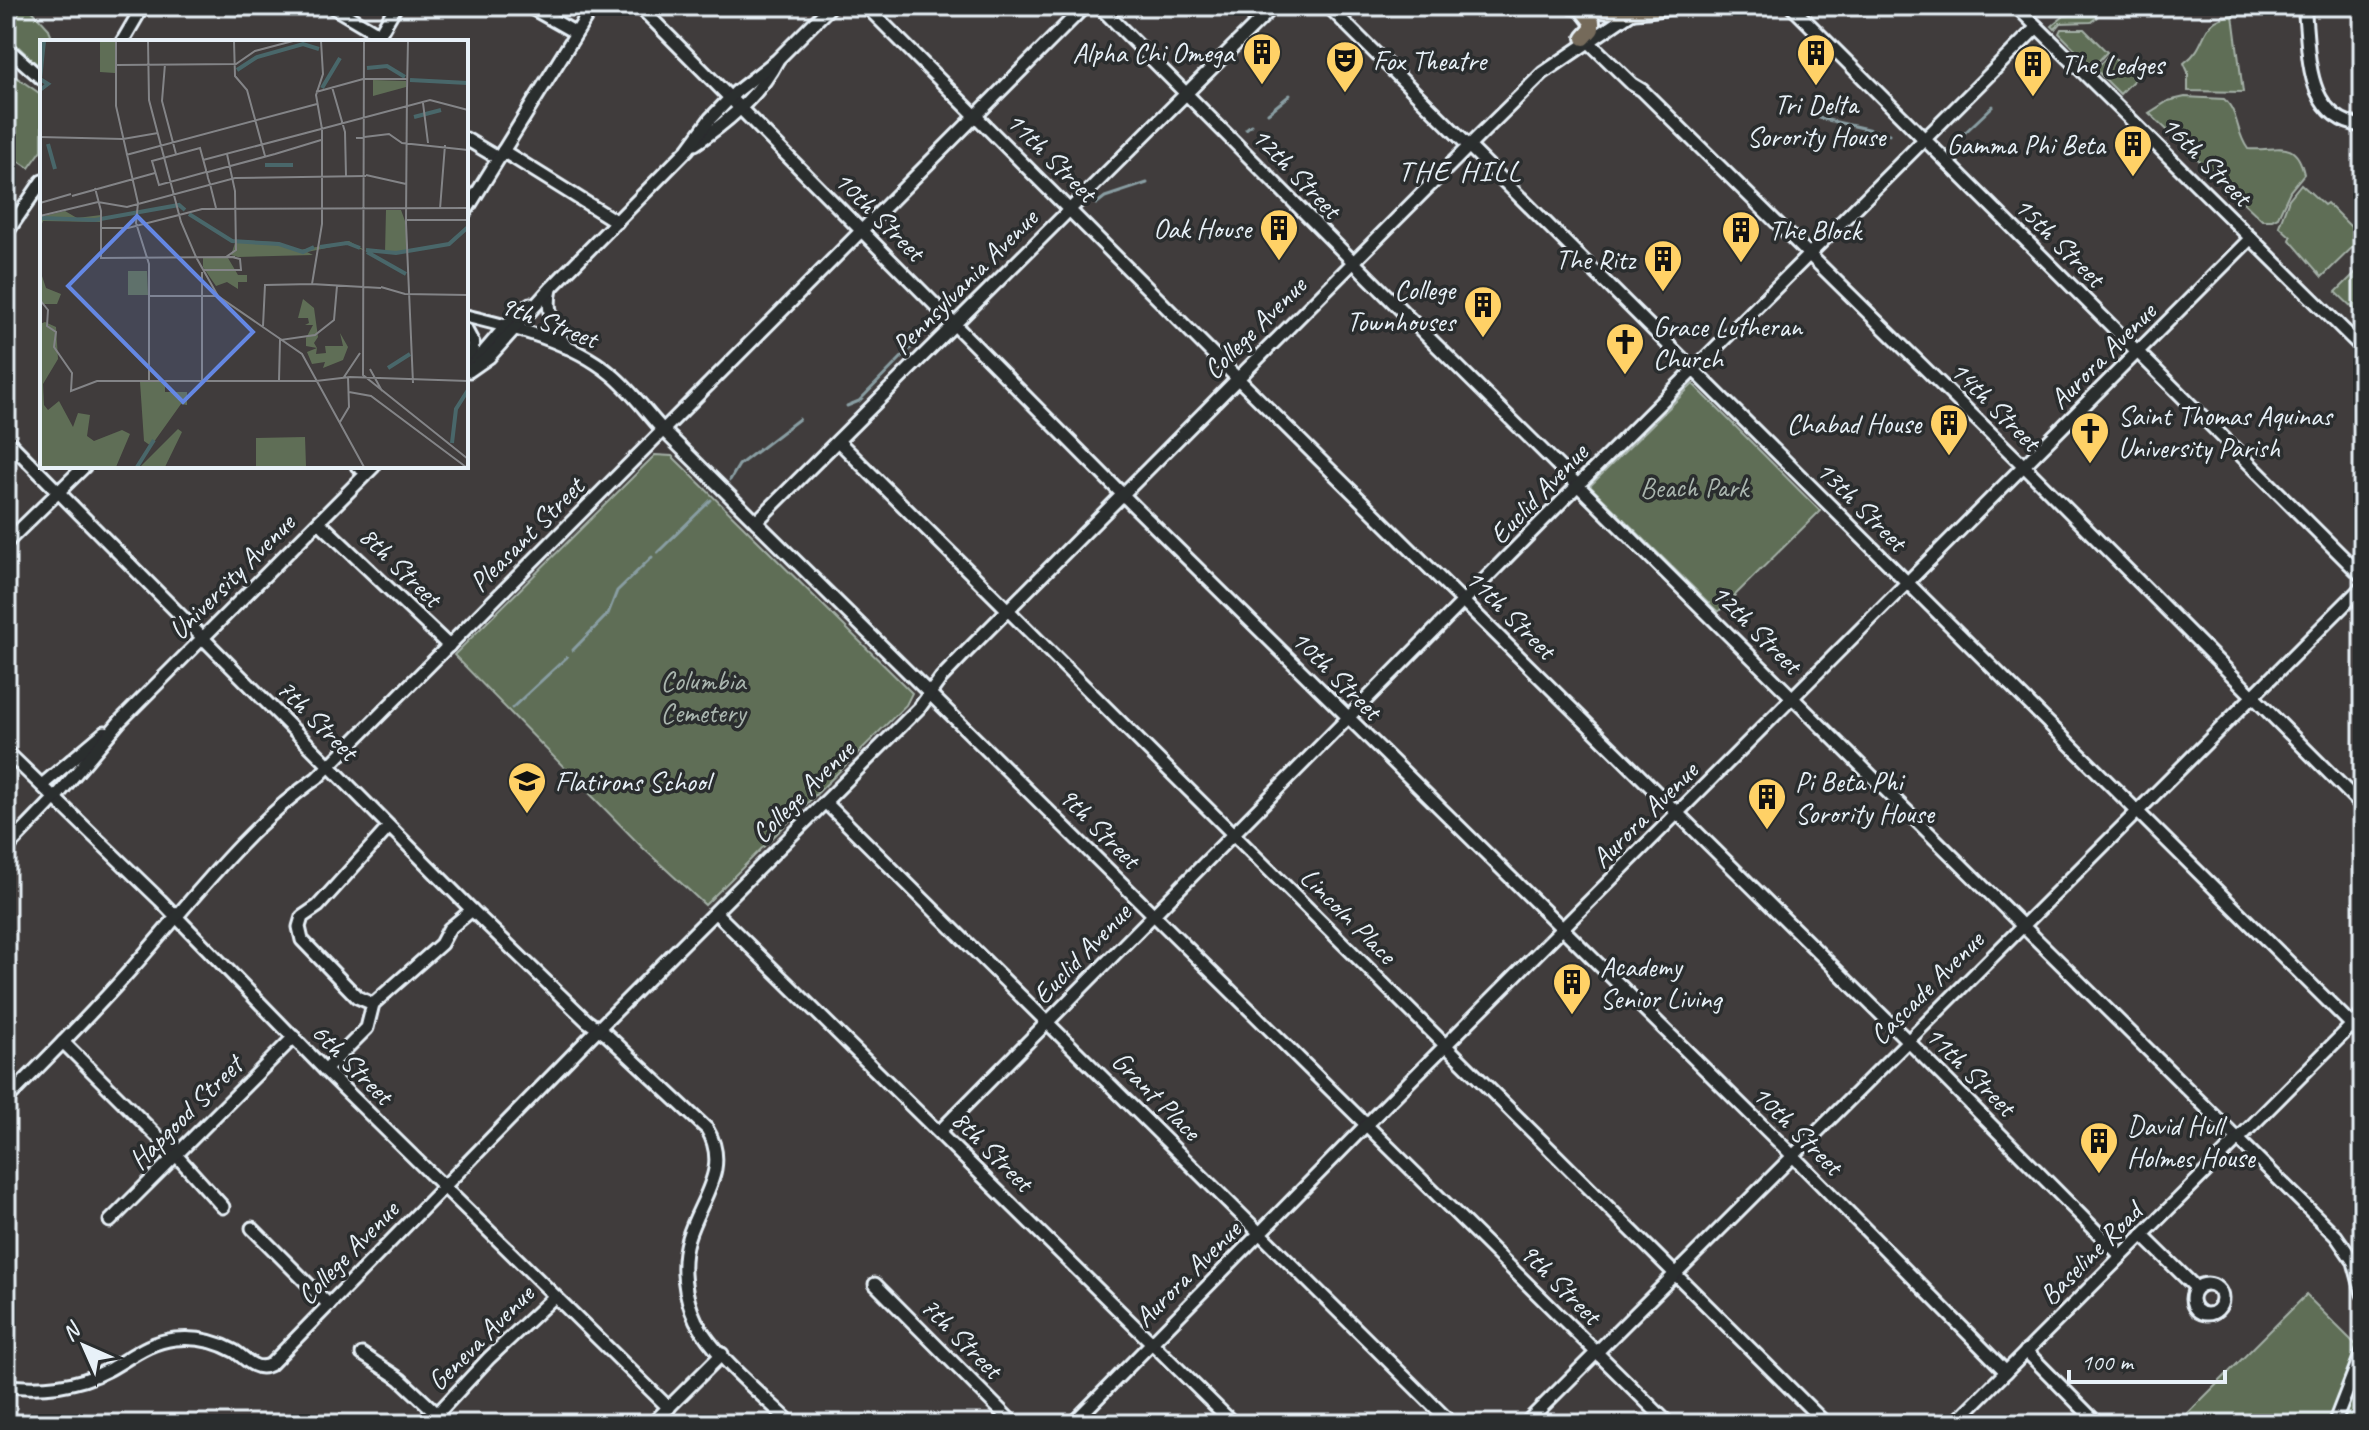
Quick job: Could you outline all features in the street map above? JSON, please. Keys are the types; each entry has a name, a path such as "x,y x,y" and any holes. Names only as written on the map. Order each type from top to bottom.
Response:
{"main road":[{"path":"1576,7 1625,9 1675,6"},
{"path":"1576,7 1592,22 1587,41"}],"street":[{"path":"123,40 143,6"},
{"path":"331,6 378,38 396,6"},
{"path":"528,6 576,33"},
{"path":"468,208 593,6"},
{"name":"10th Street","path":"639,6 1123,495 1792,1155 2006,1372"},
{"path":"468,371 484,362 511,327 688,149 710,119 748,81 777,60 831,6"},
{"name":"11th Street","path":"866,6 2121,1256"},
{"name":"Pleasant Street","path":"6,1100 103,1001 281,806 317,778 1085,6"},
{"name":"12th Street","path":"1099,6 1353,262 2336,1236 2358,1259 2363,1294"},
{"name":"Pennsylvania Avenue","path":"756,522 1274,6"},
{"name":"13th Street","path":"1328,6 2363,1036"},
{"name":"15th Street","path":"1791,6 2363,577"},
{"name":"16th Street","path":"2016,6 2363,349"},
{"path":"2304,6 2316,94 2325,109 2339,120 2363,126"},
{"name":"College Avenue","path":"6,1386 36,1388 76,1382 107,1371 154,1344 188,1338 221,1344 255,1366 265,1367 825,802 931,693 941,678 1469,146 1574,45 1587,41 1625,9"},
{"name":"Euclid Avenue","path":"940,1131 1578,485 2037,27"},
{"name":"14th Street","path":"1587,41 1642,90 2025,467 2363,807"},
{"path":"6,47 40,77"},
{"path":"688,149 715,131 763,84 777,60"},
{"path":"468,140 617,222"},
{"path":"6,234 40,184"},
{"name":"Aurora Avenue","path":"1072,1424 2251,238"},
{"path":"552,287 550,318 567,348"},
{"name":"9th Street","path":"468,316 511,327 567,348 615,377 663,430 1669,1424"},
{"path":"468,334 473,343 473,357 468,370"},
{"name":"7th Street","path":"6,439 472,910 707,1129 716,1151 715,1175 687,1241 684,1282 697,1322 722,1354"},
{"name":"Lincoln Place","path":"838,441 1826,1424"},
{"path":"6,543 83,468"},
{"name":"University Avenue","path":"6,849 56,797 121,720 319,522 366,468"},
{"name":"8th Street","path":"319,522 394,590 449,646"},
{"name":"Cascade Avenue","path":"1525,1424 2363,586"},
{"name":"University Avenue","path":"42,785 121,720"},
{"name":"6th Street","path":"6,751 56,797 325,1070 669,1408"},
{"name":"Grant Place","path":"825,802 1452,1424"},
{"path":"373,1004 357,997 324,963 302,940 299,927 302,917 318,906 389,827"},
{"path":"325,1070 367,1028 373,1004 441,944 449,929 472,910"},
{"name":"8th Street","path":"716,913 1234,1424"},
{"name":"Baseline Road","path":"1954,1424 2363,1014"},
{"name":"Hapgood Street","path":"110,1221 294,1037"},
{"path":"63,1042 176,1155 223,1207"},
{"path":"252,1228 329,1305"},
{"path":"2142,1235 2196,1288"},
{"name":"7th Street","path":"875,1284 1014,1424"},
{"name":"Geneva Avenue","path":"438,1413 489,1358 555,1296"},
{"path":"2334,1424 2363,1350"},
{"path":"2026,1351 2098,1424"},
{"path":"362,1354 400,1379 448,1424"},
{"path":"652,1424 722,1354 792,1424"}],"green space":[{"path":"6,6 28,6 49,29 52,40 40,40 40,67 6,35"},
{"path":"2091,12 2097,17 2091,22 2060,23 2055,29 2052,26 2064,16"},
{"path":"2233,15 2243,92 2188,91 2188,72 2184,63 2198,48 2214,22"},
{"path":"2061,29 2084,29 2107,52 2093,67 2059,33"},
{"path":"2110,54 2135,79 2120,94 2095,69"},
{"path":"6,70 40,94 40,153 29,168 11,156 6,115 11,110 6,107"},
{"path":"2185,97 2224,99 2232,110 2248,149 2283,148 2296,154 2304,174 2290,191 2278,217 2262,220 2149,113 2168,101"},
{"path":"2301,184 2324,205 2327,203 2362,238 2322,277 2279,226 2289,199"},
{"path":"2363,265 2363,311 2359,314 2336,292"},
{"name":"Beach Park","path":"1693,384 1820,511 1718,612 1590,486"},
{"name":"Columbia Cemetery","path":"655,455 672,456 912,693 906,705 705,905 643,848 454,655"},
{"path":"2306,1295 2363,1352 2363,1424 2177,1424"}],"waterway":[{"path":"1268,113 1290,95"},
{"path":"1955,142 1993,106"},
{"path":"1819,118 1889,134"},
{"path":"1246,129 1251,125"},
{"path":"1096,204 1105,197 1147,183"},
{"path":"949,310 968,291"},
{"path":"847,406 859,401 938,320"},
{"path":"730,480 739,465 799,419"},
{"path":"658,552 711,500"},
{"path":"573,650 608,614 617,591 652,557"},
{"path":"512,708 567,657"}],"place":[{"name":"Alpha Chi Omega","path":"1262,86"},
{"name":"Tri Delta Sorority House","path":"1816,87"},
{"name":"Fox Theatre","path":"1345,94"},
{"name":"The Ledges","path":"2033,98"},
{"name":"Gamma Phi Beta","path":"2133,178"},
{"name":"Oak House","path":"1279,262"},
{"name":"The Block","path":"1741,264"},
{"name":"The Ritz","path":"1663,293"},
{"name":"College Townhouses","path":"1483,339"},
{"name":"Grace Lutheran Church","path":"1625,376"},
{"name":"Chabad House","path":"1949,457"},
{"name":"Saint Thomas Aquinas University Parish","path":"2090,465"},
{"name":"Flatirons School","path":"527,815"},
{"name":"Pi Beta Phi Sorority House","path":"1767,831"},
{"name":"Academy Senior Living","path":"1572,1016"},
{"name":"David Hull Holmes House","path":"2099,1175"}],"district":[{"name":"THE HILL","path":"1460,171"}]}
